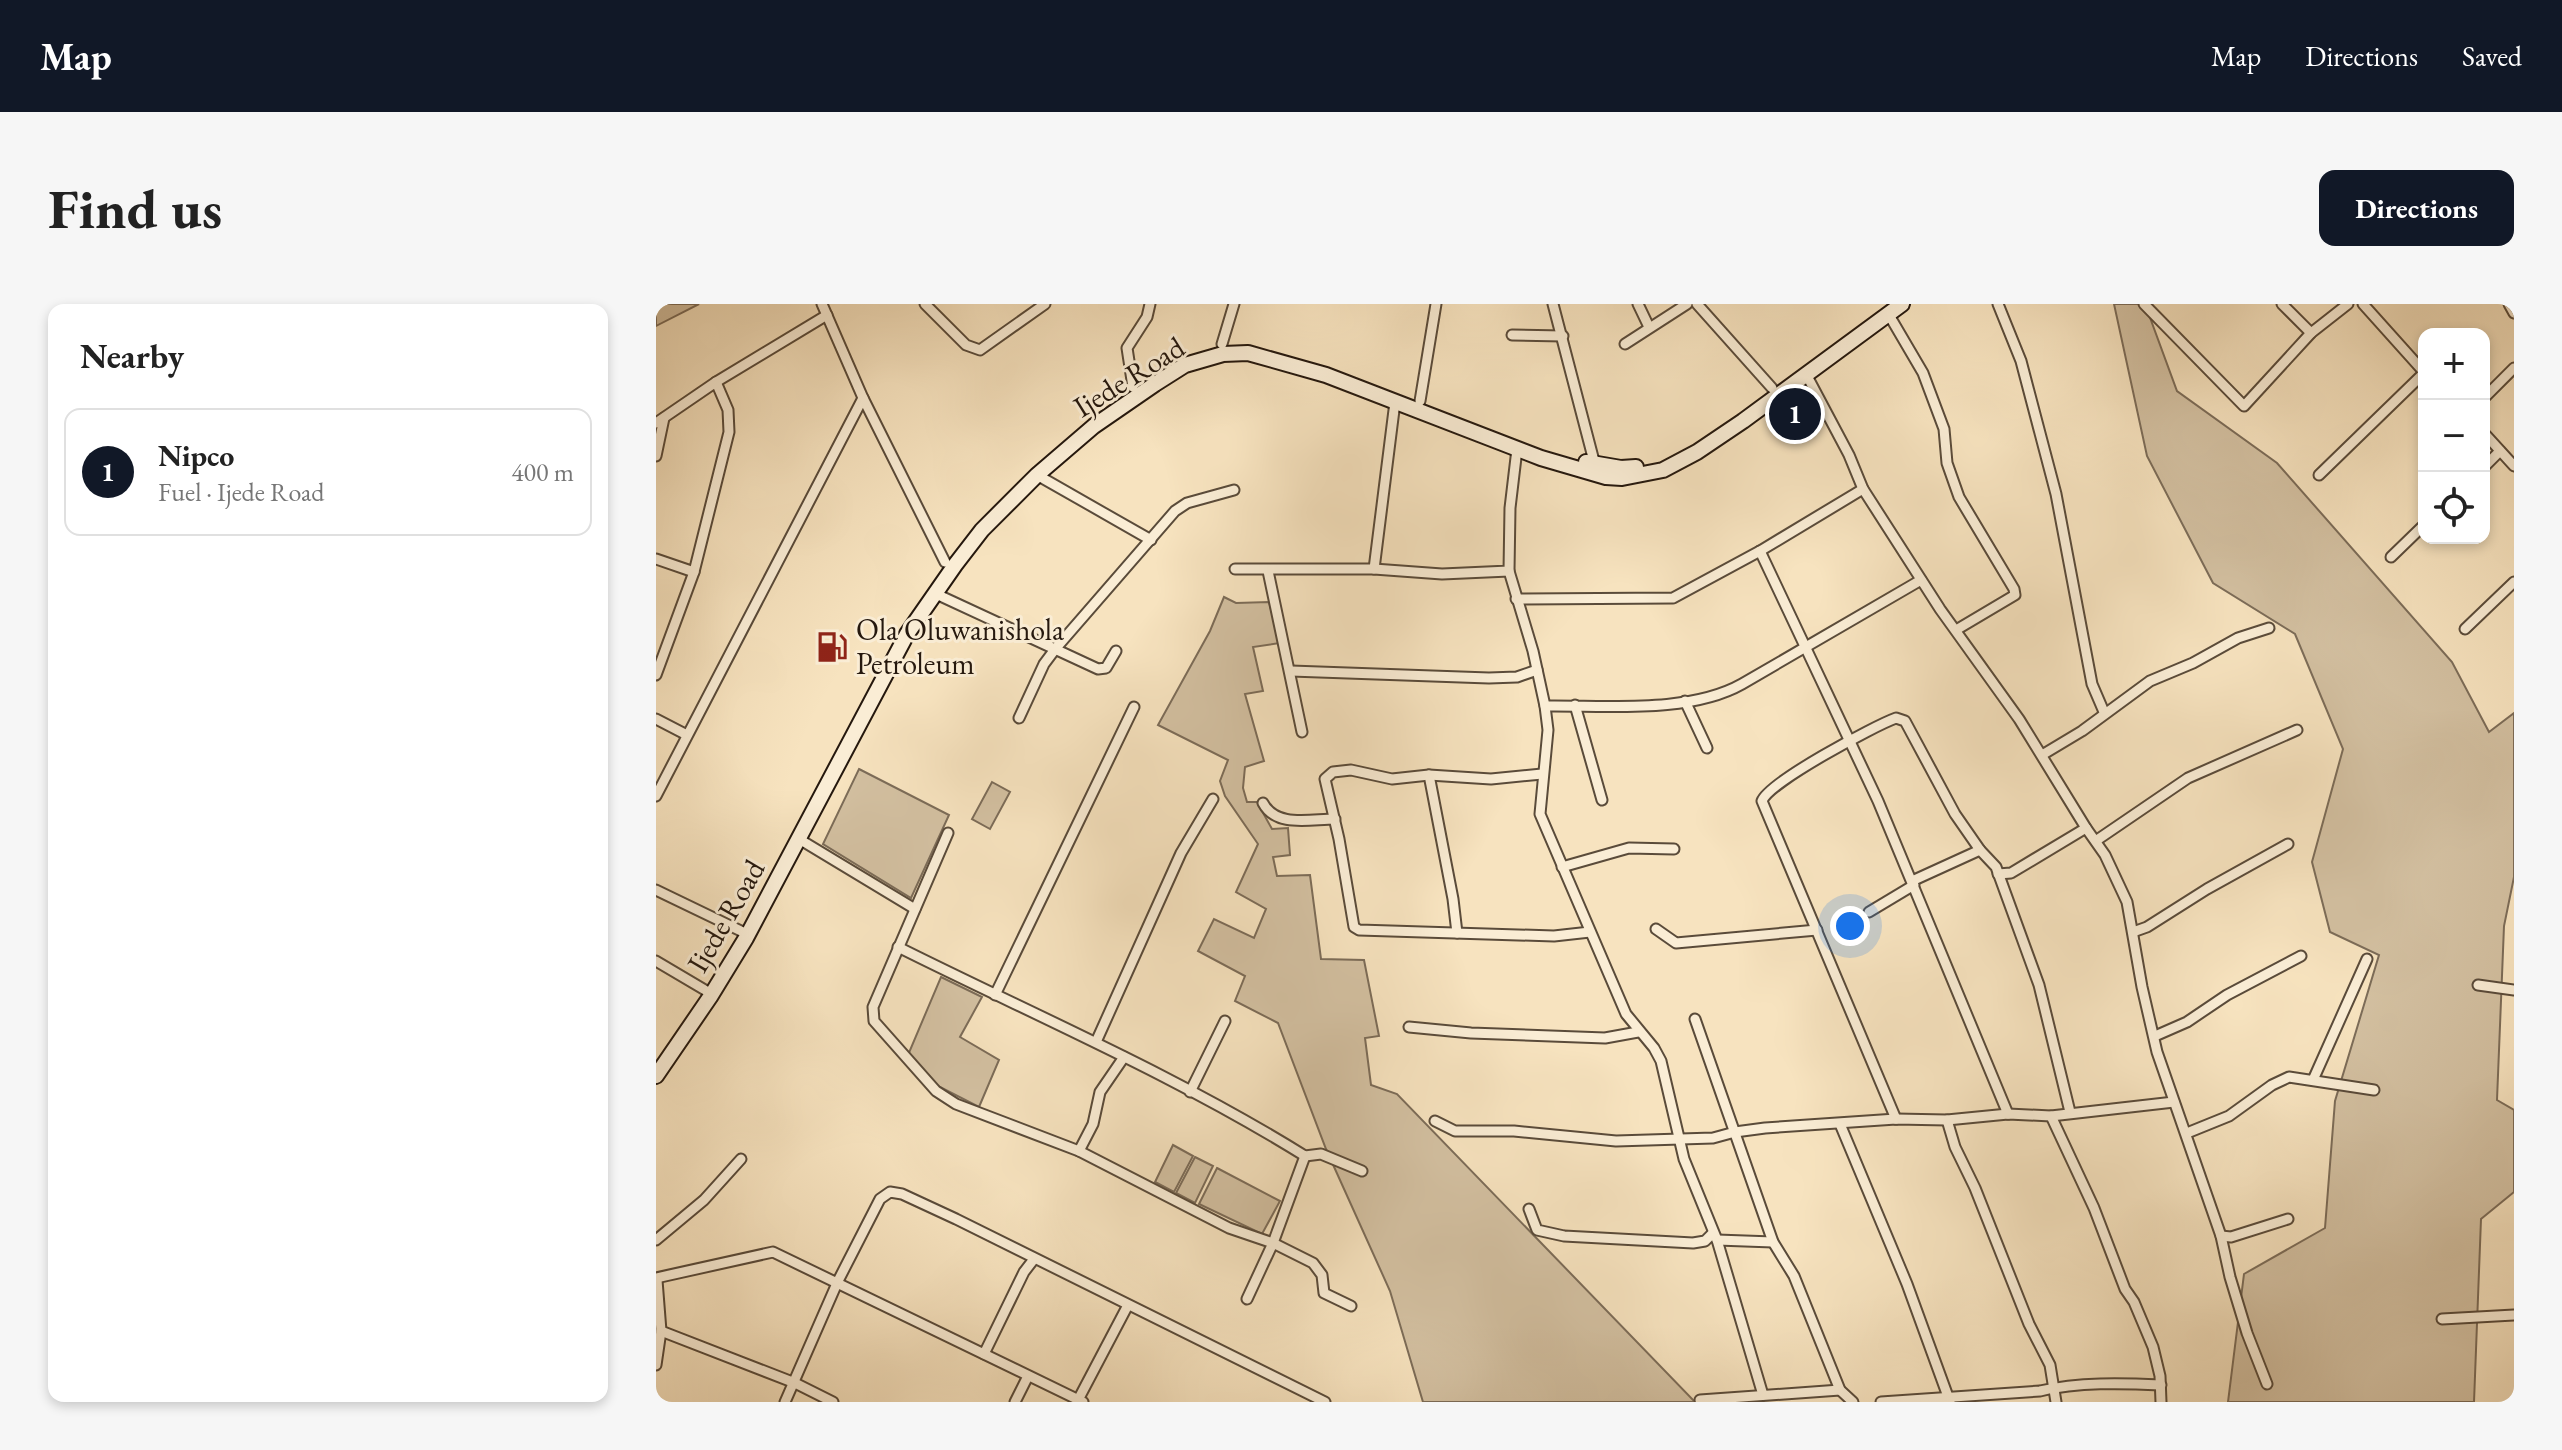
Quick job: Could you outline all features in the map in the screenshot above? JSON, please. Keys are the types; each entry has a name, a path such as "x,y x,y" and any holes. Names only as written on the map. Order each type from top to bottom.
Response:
{"main road":[{"name":"Ijede Road","path":"656,1076 724,975 901,627 945,562 977,522 1032,466 1089,417 1182,356 1222,344 1248,344 1314,362 1542,448 1595,465 1621,468 1660,461 1693,443 1888,309 1902,304"},
{"name":"Ijede Road","path":"656,1062 799,839 907,634 934,593 982,530 1037,475 1094,426 1185,365 1223,354 1248,353 1326,375 1517,449 1606,477 1642,476 1663,470 1697,452 1806,374 1888,309"}],"street":[{"path":"822,304 863,398 945,562"},
{"path":"925,304 966,345 980,350 1045,304"},
{"path":"1133,387 1127,348 1147,317 1150,304"},
{"path":"1222,344 1234,304"},
{"path":"1420,401 1436,304"},
{"path":"1553,304 1595,465"},
{"path":"1638,304 1649,327"},
{"path":"1625,344 1687,304"},
{"path":"1697,304 1772,388"},
{"path":"1998,304 2021,361 2052,479 2092,684 2104,712"},
{"path":"2144,304 2244,406 2311,333 2348,304"},
{"path":"2282,304 2311,333"},
{"path":"2363,304 2418,365"},
{"path":"2509,304 2514,313"},
{"path":"1888,309 1923,373 1944,429 1947,463 1959,497 2014,589 2015,595 1956,630"},
{"path":"656,456 660,421 716,382 827,315"},
{"path":"1512,335 1563,336"},
{"path":"2490,392 2514,368"},
{"path":"1806,374 1863,489 1921,580 2042,755 2086,828 2097,840 2123,891 2142,987 2174,1102 2221,1236 2247,1333 2267,1384"},
{"path":"2319,475 2418,378"},
{"path":"656,673 694,572 729,432 728,410 716,382"},
{"path":"656,796 863,398"},
{"path":"1374,569 1395,402"},
{"path":"2490,440 2514,466"},
{"path":"1517,449 1510,508 1509,571 1545,706 1548,730 1540,814 1626,1014 1661,1061 1690,1177 1715,1237 1763,1395"},
{"path":"2490,461 2500,451"},
{"path":"1037,475 1151,540"},
{"path":"1516,599 1673,598 1760,551 1863,489"},
{"path":"1019,718 1044,664 1056,648 1175,511 1187,503 1234,490"},
{"path":"2391,557 2418,531"},
{"path":"1760,551 1878,801 2008,1114"},
{"path":"656,559 694,572"},
{"path":"1235,569 1374,569 1442,574 1509,571"},
{"path":"1268,571 1302,732"},
{"path":"1545,706 1685,701 1725,694 1921,580"},
{"path":"2465,629 2514,582"},
{"path":"934,593 1102,670 1116,651"},
{"path":"2042,755 2082,731 2150,681 2193,663 2238,638 2269,628"},
{"path":"1291,671 1489,678 1517,677 1537,670"},
{"path":"1685,701 1707,748"},
{"path":"1575,705 1602,800"},
{"path":"995,995 1134,707"},
{"path":"656,719 687,735"},
{"path":"1896,1119 1762,798 1806,766 1892,720 1905,721 1935,781 1980,850 1996,867 2039,985 2070,1112"},
{"path":"2097,840 2188,778 2297,730"},
{"path":"1542,774 1491,779 1429,775 1392,779 1351,770 1333,772 1325,779 1354,927 1359,930 1554,936 1590,932"},
{"path":"1429,775 1457,933"},
{"path":"1096,1042 1181,853 1213,799"},
{"path":"1263,803 1267,811 1278,819 1335,819"},
{"path":"1998,874 2011,873 2086,828"},
{"path":"948,833 871,1015 874,1021 936,1091 956,1104 1079,1151 1229,1228 1273,1243 1313,1263 1322,1275 1324,1293 1351,1306"},
{"path":"799,839 915,909"},
{"path":"2133,932 2147,927 2288,844"},
{"path":"1562,867 1629,848 1674,849"},
{"path":"1869,912 1913,883 1980,850"},
{"path":"656,890 741,931"},
{"path":"1656,929 1676,943 1817,930"},
{"path":"898,947 1096,1042 1242,1118 1305,1156 1321,1154 1362,1171"},
{"path":"2155,1036 2187,1022 2227,995 2301,956"},
{"path":"2313,1080 2367,959"},
{"path":"656,961 705,990"},
{"path":"2478,985 2514,990"},
{"path":"1695,1019 1773,1242 1794,1276 1840,1390 1853,1402"},
{"path":"1190,1092 1225,1021"},
{"path":"1409,1027 1471,1033 1605,1038 1638,1032"},
{"path":"1079,1151 1093,1124 1100,1092 1124,1057"},
{"path":"2187,1133 2229,1116 2283,1079 2297,1077 2374,1090"},
{"path":"1435,1121 1455,1131 1514,1131 1616,1141 1713,1138 1735,1132 1896,1119 1947,1120 2008,1114 2051,1116 2174,1102"},
{"path":"2051,1116 2153,1347 2161,1385 2161,1402"},
{"path":"1947,1120 1955,1147 2050,1365 2056,1402"},
{"path":"1840,1124 1907,1284 1950,1400"},
{"path":"1247,1299 1273,1243 1305,1156"},
{"path":"656,1240 686,1217 741,1159"},
{"path":"785,1402 838,1281 880,1199 890,1192 902,1194 1318,1400"},
{"path":"1529,1209 1537,1230 1564,1236 1693,1243 1715,1237 1773,1242"},
{"path":"2221,1236 2231,1237 2288,1219"},
{"path":"656,1365 661,1331 657,1279 773,1252 1081,1401 1128,1305"},
{"path":"984,1354 1024,1272 1034,1259"},
{"path":"2442,1319 2514,1315"},
{"path":"661,1331 795,1383 833,1402"},
{"path":"1015,1402 1028,1376"},
{"path":"1881,1402 1950,1400 2055,1387 2123,1383 2161,1385"},
{"path":"1700,1400 1840,1390"}],"shaded area":[{"path":"656,304 699,304 656,326"},
{"path":"2114,304 2145,304 2177,391 2277,463 2452,662 2489,732 2514,713 2514,877 2504,926 2497,1100 2514,1110 2514,1192 2481,1219 2474,1402 2228,1402 2244,1274 2325,1228 2335,1101 2379,955 2330,932 2312,862 2343,749 2295,634 2213,583 2147,456"},
{"path":"1224,597 1236,603 1269,602 1280,643 1253,647 1263,691 1245,694 1264,761 1245,767 1243,788 1247,802 1257,802 1272,829 1288,828 1290,855 1273,857 1277,876 1310,875 1321,959 1364,960 1379,1036 1365,1038 1371,1085 1397,1094 1695,1402 1423,1402 1390,1291 1326,1149 1278,1023 1235,1001 1245,976 1198,951 1214,919 1254,938 1266,909 1236,892 1258,844 1225,796 1220,781 1228,760 1158,725 1210,631"},
{"path":"859,769 949,815 911,898 823,844"},
{"path":"992,782 1010,792 990,829 972,819"},
{"path":"941,977 982,997 960,1037 999,1060 979,1107 934,1084 908,1055"},
{"path":"1173,1145 1193,1156 1174,1192 1155,1182"},
{"path":"1195,1157 1213,1166 1195,1203 1176,1193"},
{"path":"1217,1168 1280,1201 1262,1234 1199,1204"}],"place":[{"name":"Nipco","path":"1795,414"},
{"name":"Ola Oluwanishola Petroleum","path":"832,647"}]}
